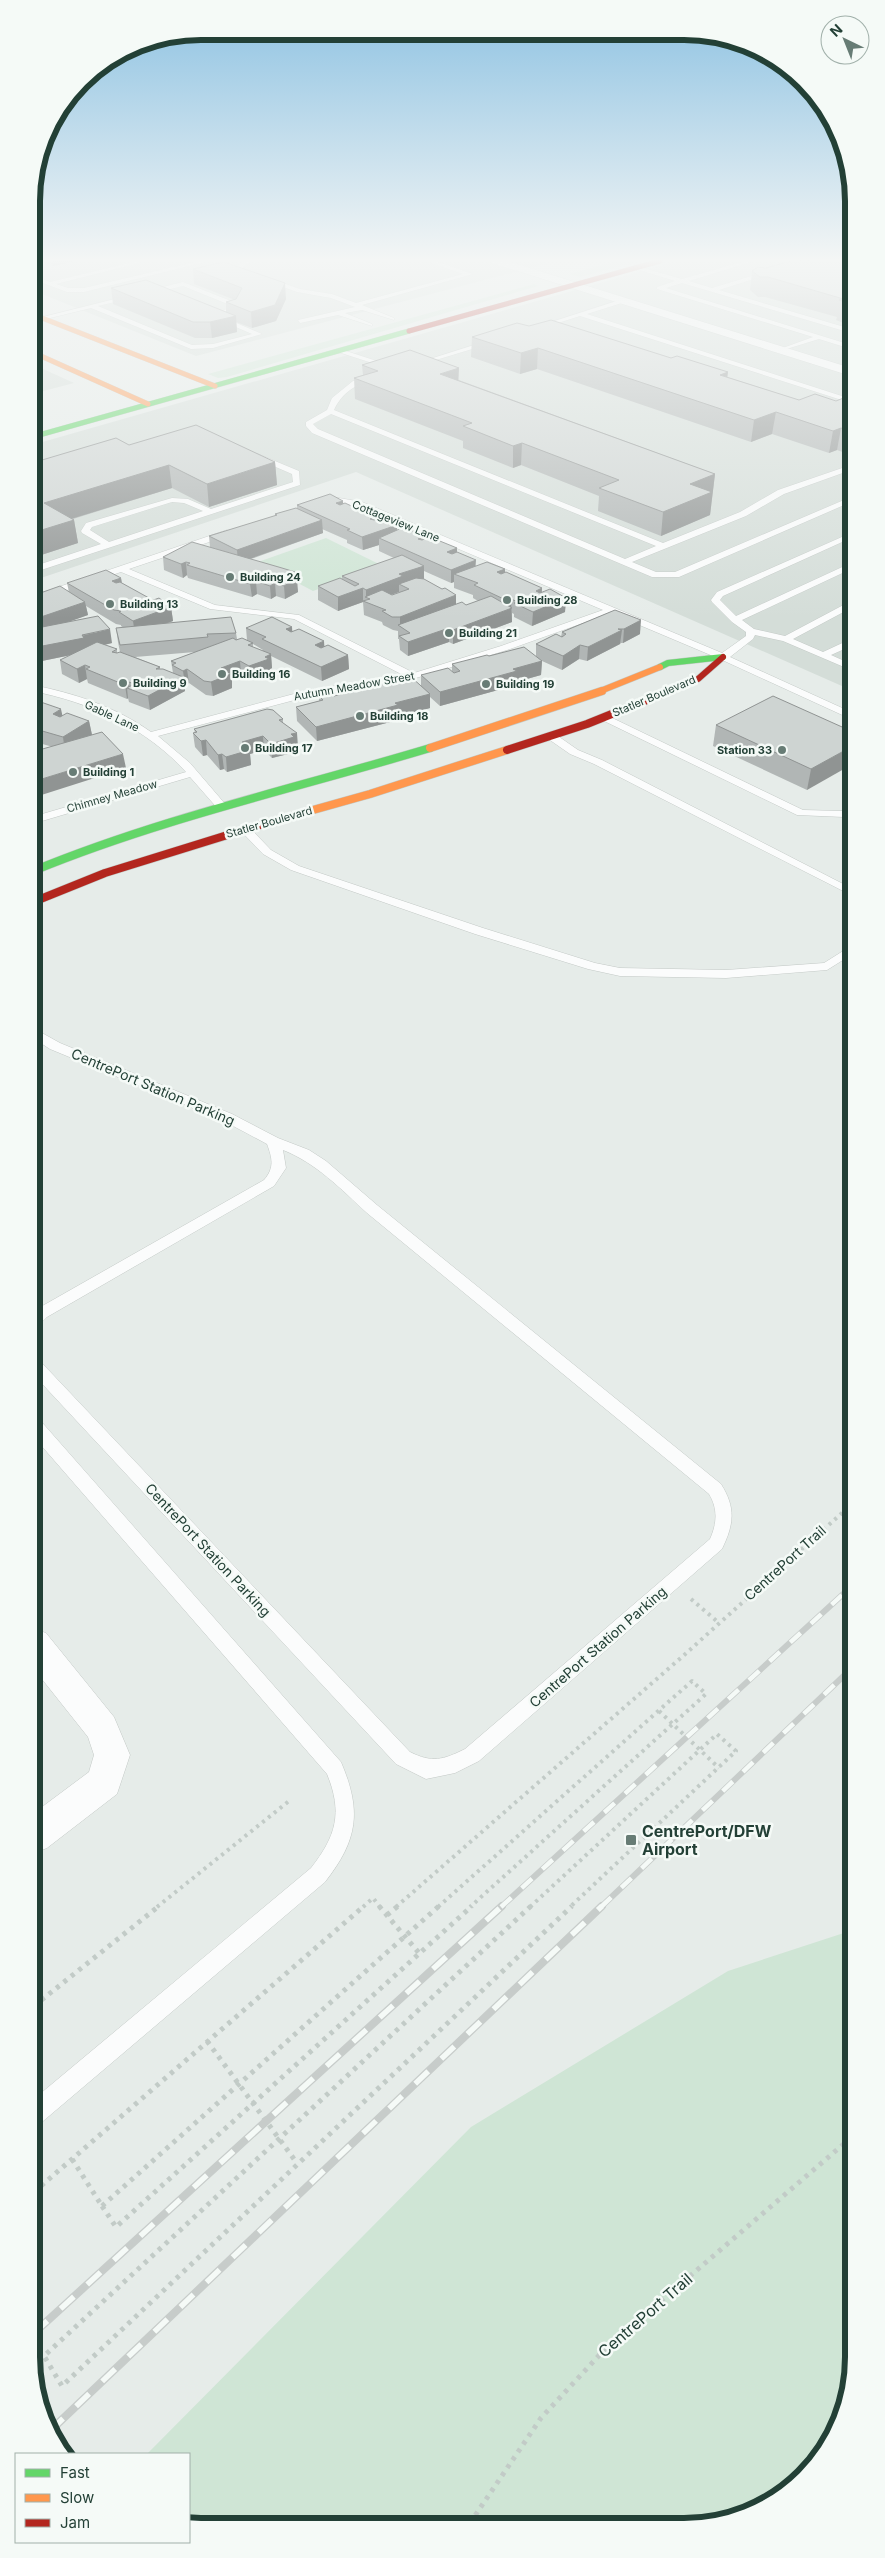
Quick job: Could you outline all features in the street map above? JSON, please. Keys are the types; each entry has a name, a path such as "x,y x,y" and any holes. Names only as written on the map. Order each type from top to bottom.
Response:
{"street":[{"path":"96,380 148,404"},
{"path":"201,380 215,386"},
{"path":"40,435 235,380"},
{"path":"108,400 145,389"},
{"name":"Statler Boulevard","path":"40,899 105,873 245,829 370,794 552,736 698,679 723,657"},
{"name":"Statler Boulevard","path":"40,867 76,852 222,807 402,756 559,706 621,684 668,663 723,657"},
{"path":"222,807 245,829"},
{"path":"40,1651 102,1728 112,1755 104,1782 40,1831"}],"lane":[{"path":"361,380 355,382 335,400 330,411 309,424 316,431 655,575 676,575 845,502"},
{"path":"787,380 845,399"},
{"path":"330,411 663,546"},
{"path":"40,567 297,483 296,473 251,453"},
{"path":"623,563 743,514 781,492 845,469"},
{"path":"108,545 84,530 89,525 172,500 185,501 209,512"},
{"name":"Cottageview Lane","path":"313,505 339,500 360,504 723,657 845,713"},
{"path":"40,596 240,529"},
{"path":"845,538 720,594 714,600 750,631 786,639 845,664"},
{"path":"122,568 213,607 296,617 412,676"},
{"path":"735,620 845,569"},
{"path":"786,639 845,607"},
{"name":"Autumn Meadow Street","path":"150,735 305,694 412,676 504,648 611,610"},
{"path":"723,657 750,637 750,631"},
{"path":"824,655 845,645"},
{"name":"Gable Lane","path":"40,689 49,690 80,701 130,723 150,735 174,753 222,807"},
{"path":"604,717 802,814 845,814"},
{"path":"552,736 574,752 598,762 845,889"},
{"name":"Chimney Meadow","path":"40,819 192,773"},
{"path":"245,829 267,852 295,868 488,934 592,966 620,972 726,974 827,966 845,954"},
{"name":"CentrePort Station Parking","path":"40,1036 55,1046 227,1116 273,1140 304,1153 321,1164 379,1215 715,1489 724,1501 724,1530 716,1544 672,1584 472,1755 455,1764 426,1770 404,1758 40,1371"},
{"path":"40,1315 269,1183 279,1174 280,1163 273,1140"},
{"path":"40,1432 334,1768 343,1787 347,1808 346,1826 340,1843 331,1860 318,1876 40,2109"}],"path":[{"name":"CentrePort Trail","path":"387,1915 845,1510"},
{"path":"672,1584 719,1623"},
{"path":"72,2159 102,2206 116,2227 706,1694 692,1681 102,2206"},
{"path":"659,1711 720,1768"},
{"path":"717,1734 736,1752 62,2386 44,2356 700,1750 717,1734"},
{"path":"40,2001 289,1801"},
{"path":"40,2187 373,1898 420,1953"},
{"path":"207,2042 297,2163"},
{"name":"CentrePort Trail","path":"474,2518 541,2418 605,2349 845,2143"}],"shaded area":[{"path":"40,380 68,380 74,383 40,392"},
{"path":"259,380 845,380 845,687 356,472 40,578 40,443"}],"green space":[{"path":"326,538 383,566 313,591 258,562"},
{"path":"845,1933 845,2368 840,2399 833,2419 823,2438 805,2463 782,2485 746,2506 715,2515 695,2518 190,2518 190,2453 148,2453 471,2127 728,1971"}],"building":[{"path":"360,380 458,380 715,474 690,484 712,492 663,512 599,488 619,480 522,443 513,446 463,426 472,423"},
{"path":"635,380 737,380 799,400 815,394 836,401 845,397 845,430 841,428 833,431 776,412 754,420"},
{"path":"196,425 275,462 207,484 169,465 44,503 74,520 40,531 40,461 116,438 129,445"},
{"path":"330,494 343,501 336,503 340,505 345,503 375,517 370,519 381,518 397,525 362,537 347,530 350,529 297,505"},
{"path":"296,508 322,520 237,550 209,536 277,515 275,514"},
{"path":"404,527 424,536 418,539 422,540 430,537 457,548 447,552 452,554 457,552 476,560 451,570 379,538"},
{"path":"192,542 295,572 289,576 297,578 284,586 275,583 270,586 256,581 250,584 187,565 190,563 181,564 163,557"},
{"path":"402,555 424,566 399,574 403,576 366,590 363,588 338,597 318,586 340,578 355,586 359,584 342,576"},
{"path":"487,562 505,569 497,572 501,574 506,572 542,588 536,591 540,593 550,589 566,598 533,612 514,603 518,602 511,599 508,601 474,585 478,583 454,574"},
{"path":"106,570 121,578 112,581 120,582 149,598 145,600 148,602 159,598 171,607 133,621 119,612 121,611 114,610 67,583"},
{"path":"416,578 424,579 456,595 400,617 392,617 382,611 386,610 363,601 370,599 365,597 382,590 392,595 409,589 399,584"},
{"path":"60,586 85,602 40,617 40,593"},
{"path":"491,596 512,608 453,630 449,628 408,642 399,636 410,633 398,625 462,602 466,605"},
{"path":"615,610 641,620 624,629 618,629 622,630 588,647 580,645 563,656 536,644 556,634 562,637 566,634 562,632"},
{"path":"98,616 110,629 82,635 84,638 40,646 40,627"},
{"path":"231,617 236,633 207,634 208,637 120,645 116,628"},
{"path":"272,617 292,627 286,629 291,632 299,629 324,641 315,645 321,648 328,645 348,655 321,667 262,639 266,637 246,628"},
{"path":"233,638 236,640 242,638 253,643 248,645 271,654 265,657 269,659 249,666 240,661 221,668 231,674 211,682 204,681 187,669 183,671 172,665 176,663 171,661"},
{"path":"97,642 117,649 112,652 120,652 160,667 156,669 163,669 183,677 148,696 127,688 134,684 129,682 125,685 86,669 90,667 85,665 77,669 60,660"},
{"path":"524,647 542,661 513,669 517,671 440,692 421,675 448,668 454,673 460,671 452,664"},
{"path":"410,676 430,694 395,703 398,705 316,727 296,707 323,700 319,696 331,693 334,696 381,684 378,681 387,679 390,681"},
{"path":"773,696 845,728 845,750 811,769 716,725"},
{"path":"40,702 61,709 53,714 60,717 67,713 89,721 63,737 40,730"},
{"path":"267,709 273,710 283,719 279,720 297,733 291,734 294,737 271,744 263,736 242,742 250,750 226,757 222,754 218,755 206,740 201,741 193,733 197,732 194,729"},
{"path":"102,732 123,754 40,780 40,750"}],"railway":[{"path":"501,1907 845,1592"},
{"path":"601,1907 845,1675"},
{"path":"40,2328 502,1906"},
{"path":"56,2426 602,1906"}],"traffic: fast":[{"path":"40,435 233,380"},
{"path":"660,667 668,663 723,657"},
{"path":"40,868 130,834 430,748"}],"traffic: slow":[{"path":"95,380 148,404"},
{"path":"201,380 215,386"},
{"path":"430,748 575,701 660,667"},
{"path":"263,824 370,794 507,750"}],"traffic: jam":[{"path":"507,750 587,724 698,679 723,657"},
{"path":"40,899 105,873 263,824"}],"place":[{"name":"Building 24","path":"230,577"},
{"name":"Building 28","path":"507,600"},
{"name":"Building 13","path":"110,604"},
{"name":"Building 21","path":"449,633"},
{"name":"Building 16","path":"222,674"},
{"name":"Building 9","path":"123,683"},
{"name":"Building 19","path":"486,684"},
{"name":"Building 18","path":"360,716"},
{"name":"Building 17","path":"245,748"},
{"name":"Station 33","path":"782,750"},
{"name":"Building 1","path":"73,772"},
{"name":"CentrePort/DFW Airport","path":"631,1840"}]}
